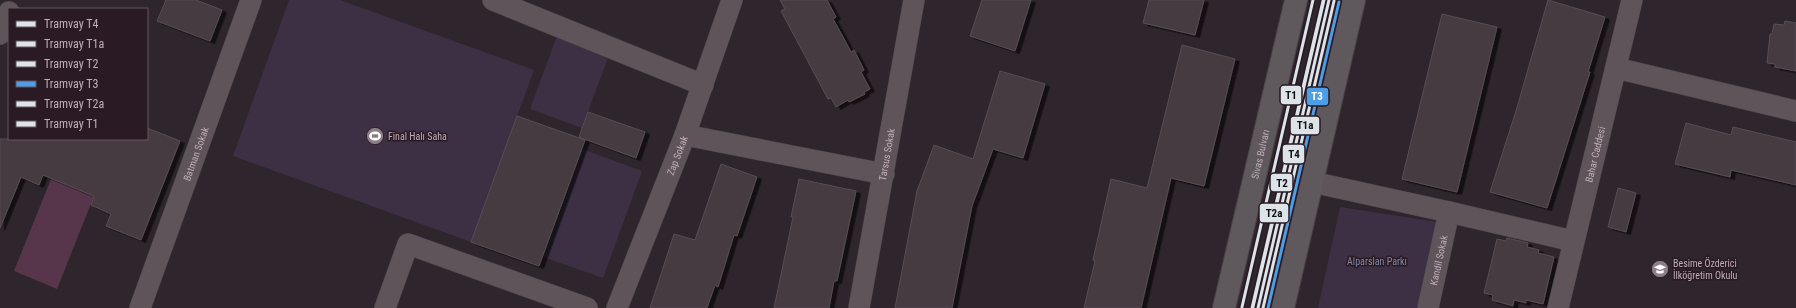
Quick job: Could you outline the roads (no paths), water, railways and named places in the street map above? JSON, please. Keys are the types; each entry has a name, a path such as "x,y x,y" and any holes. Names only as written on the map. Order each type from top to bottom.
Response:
{"highway":[{"name":"Sivas Bulvarı","path":"1224,308 1296,0"},
{"path":"1283,308 1354,0"}],"street":[{"name":"Batman Sokak","path":"140,308 251,0"},
{"path":"493,0 703,85"},
{"name":"Zap Sokak","path":"617,308 685,135 732,0"},
{"name":"Tarsus Sokak","path":"859,308 914,0"},
{"name":"Bahar Caddesi","path":"1558,308 1632,0"},
{"path":"0,34 8,15"},
{"path":"1616,68 1796,111"},
{"path":"685,135 884,174"},
{"path":"1312,182 1573,241"},
{"name":"Kandil Sokak","path":"1428,308 1449,212"},
{"path":"385,308 408,244 587,308"}],"tram line":[{"name":"T1","path":"1242,307 1313,0"},
{"name":"T2","path":"1253,307 1324,0"},
{"name":"T4","path":"1258,308 1329,0"},
{"name":"T2a","path":"1252,308 1323,1"},
{"name":"T1a","path":"1263,308 1334,1"},
{"name":"T3","path":"1268,308 1339,2"}],"place":[{"name":"Final Halı Saha","path":"375,136"},
{"name":"Besime Özderici İlköğretim Okulu","path":"1660,269"}],"park label":[{"name":"Alparslan Parkı","path":"1377,261"}]}
